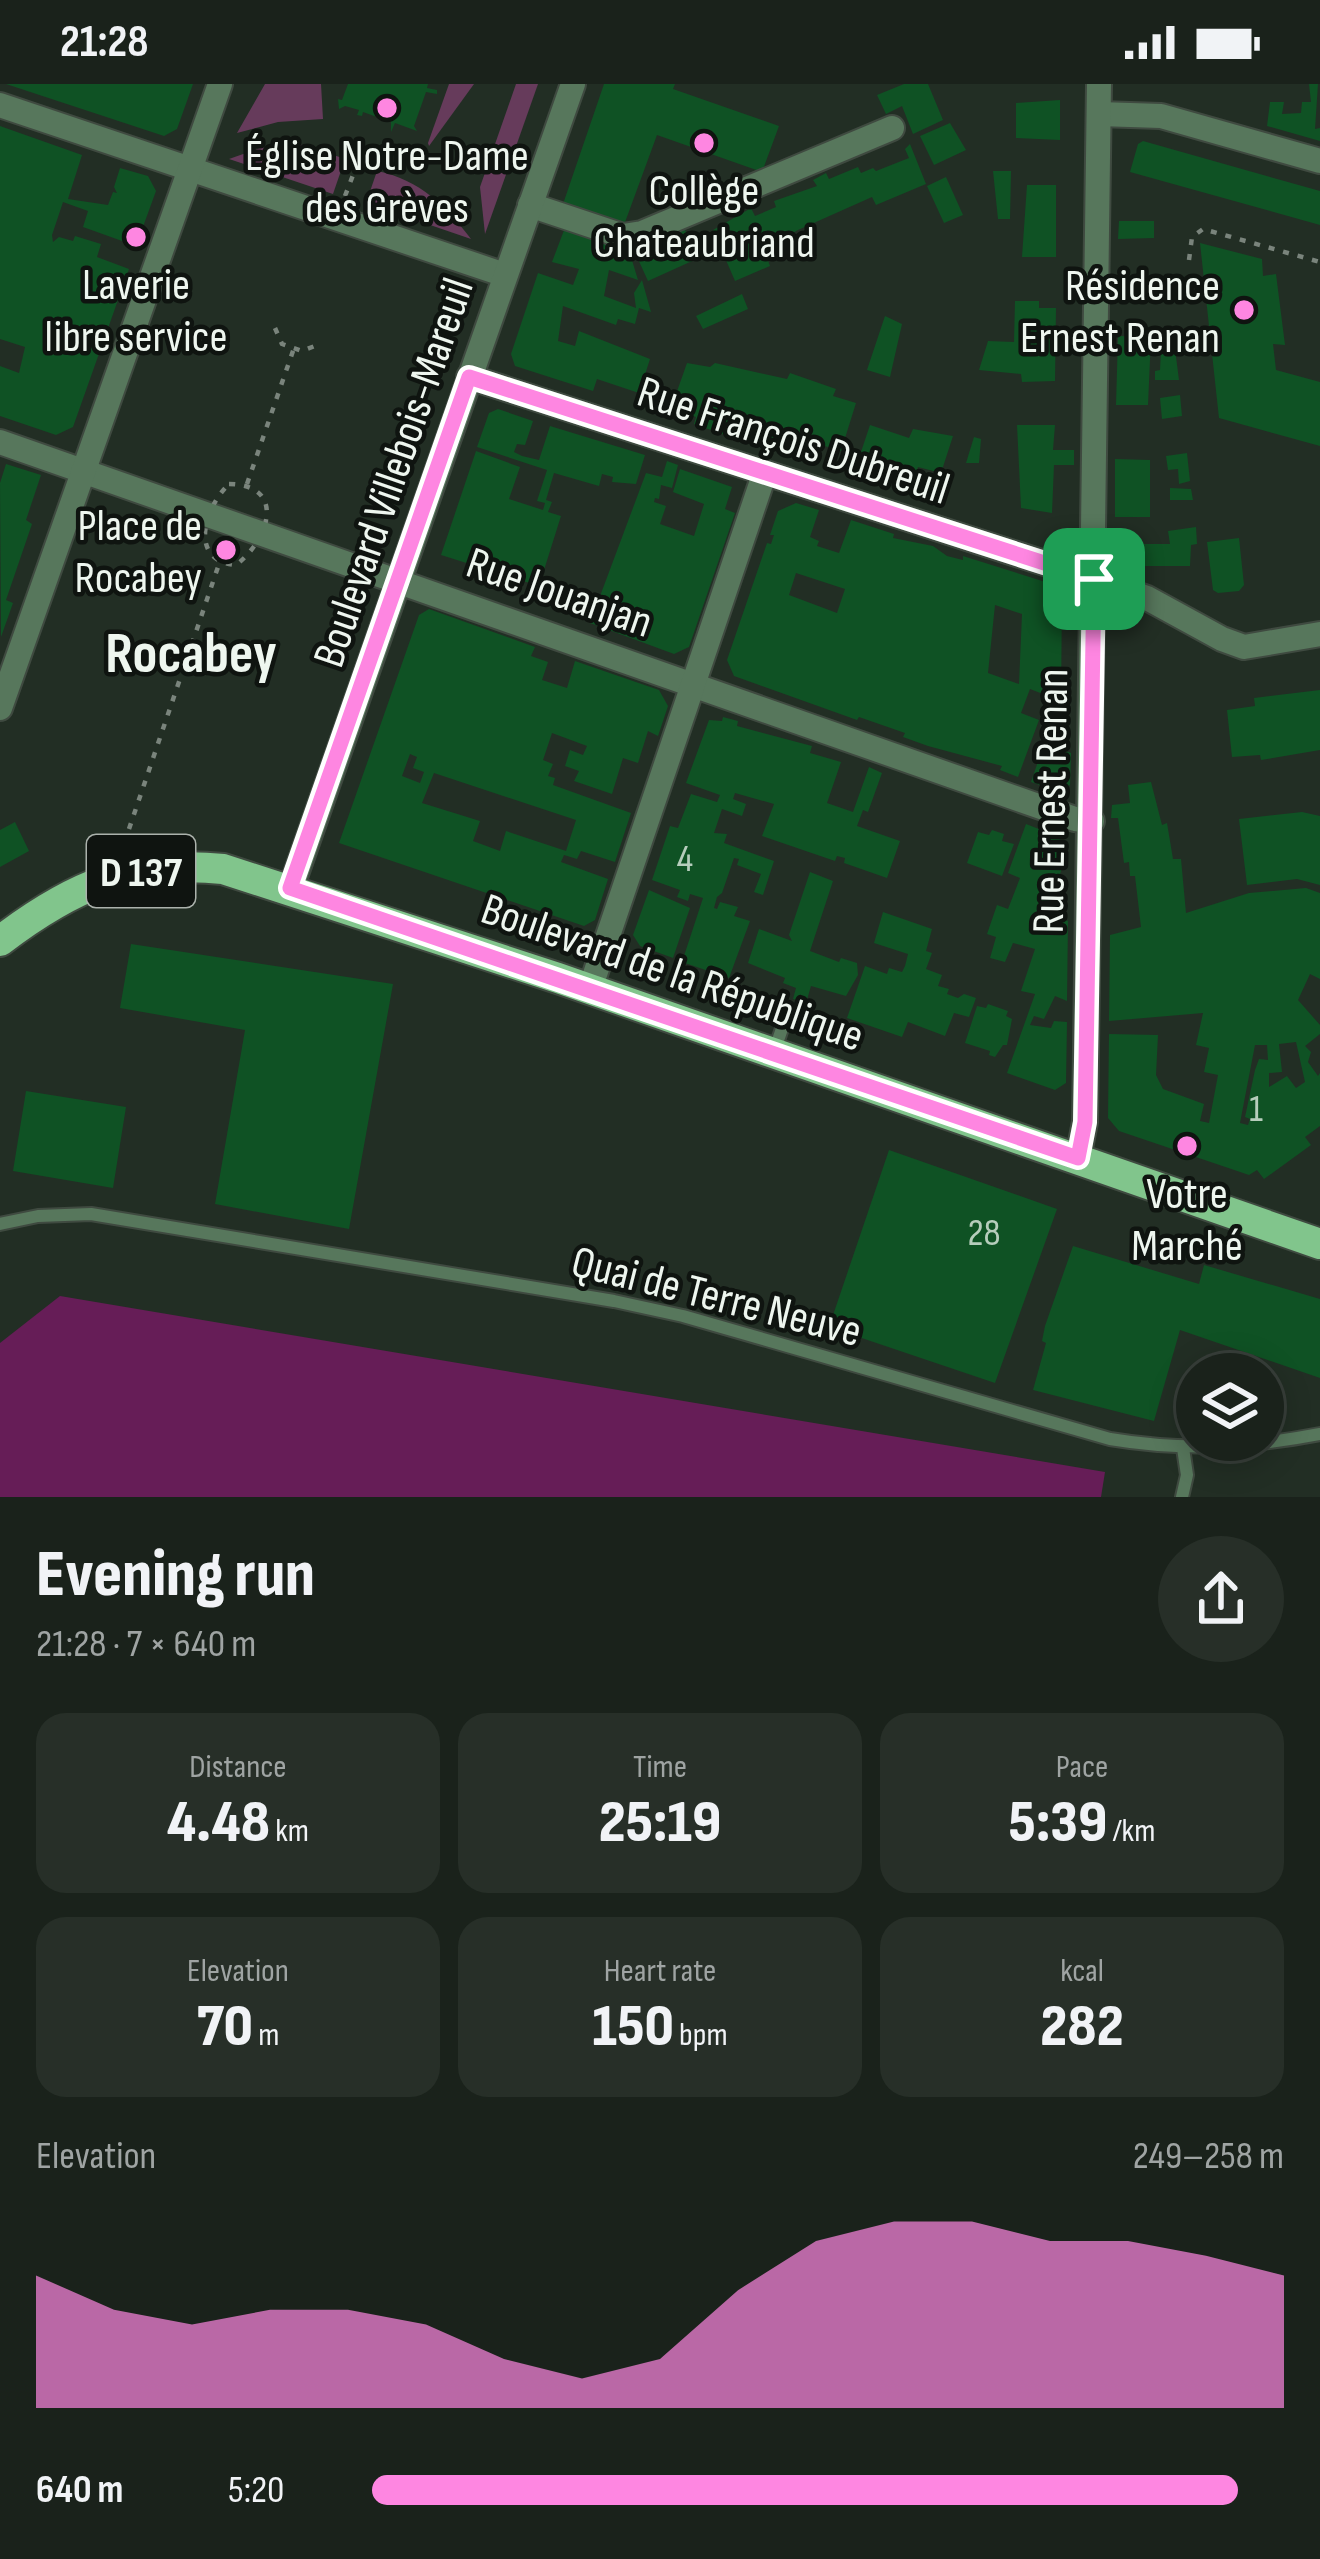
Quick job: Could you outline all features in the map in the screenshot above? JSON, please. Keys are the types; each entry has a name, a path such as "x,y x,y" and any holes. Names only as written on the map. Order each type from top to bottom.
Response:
{"main road":[{"name":"Boulevard de la République","path":"0,941 59,898 99,882 148,869 224,869 590,989 1320,1244"}],"street":[{"path":"0,708 220,84"},
{"name":"Boulevard Villebois-Mareuil","path":"290,888 572,84"},
{"name":"Rue Ernest Renan","path":"1078,1158 1085,1122 1092,821 1100,84"},
{"path":"0,105 505,275"},
{"path":"1100,114 1161,116 1320,160"},
{"path":"530,205 623,236 643,233 892,128"},
{"name":"Rue François Dubreuil","path":"469,377 1094,579 1147,598 1244,646 1320,634"},
{"name":"Rue Jouanjan","path":"0,442 1092,821"},
{"path":"590,989 764,476"}],"lane":[{"path":"774,1053 787,1013"},
{"name":"Quai de Terre Neuve","path":"0,1224 38,1216 91,1214 648,1308 1110,1439 1176,1447"},
{"name":"Quai de Terre Neuve","path":"1284,1441 1320,1434"},
{"path":"1182,1497 1185,1461"}],"path":[{"path":"337,218 363,149"},
{"path":"1189,260 1192,237 1203,229 1320,262"},
{"path":"275,328 282,344 302,351 320,344"},
{"path":"248,484 294,348"},
{"path":"129,829 219,564"}],"shaded area":[{"path":"265,84 321,84 323,119 278,122 237,133"},
{"path":"449,84 474,84 429,146 428,143"},
{"path":"516,84 538,84 485,234 480,187"},
{"path":"286,144 305,145 345,159 333,194 229,159"},
{"path":"377,171 430,196 471,239 366,203"},
{"path":"60,1296 1105,1472 1101,1497 0,1497 0,1343"}],"building":[{"path":"6,84 193,84 177,129 164,136"},
{"name":"Église Notre-Dame des Grèves","path":"348,84 428,84 437,94 426,92 414,126 417,131 395,123 391,132 391,122 363,112 357,115 359,110 345,106 339,109 338,99 342,100"},
{"path":"604,84 675,84 673,89 779,126 762,172 657,135 624,225 563,204"},
{"path":"904,84 928,84 943,120 913,134 902,106 886,114 877,95"},
{"path":"1309,84 1318,84 1315,129 1320,128 1320,141 1267,126 1270,102 1284,102 1282,114 1301,113 1302,102 1311,102"},
{"path":"1060,100 1060,140 1016,138 1016,103"},
{"path":"950,123 966,150 934,165 920,136"},
{"path":"0,126 82,155 68,199 108,205 113,192 117,193 114,187 120,168 148,176 156,191 136,246 83,227 88,211 63,202 53,242 59,237 73,241 75,236 101,244 97,257 129,269 73,427 56,435 0,416 0,366 19,373 25,347 0,339"},
{"path":"1143,141 1320,191 1320,225 1130,172"},
{"path":"910,144 926,184 876,205 872,197 798,230 764,249 770,266 735,281 713,230 751,208 755,216 776,207 774,201 817,186 813,180 826,173 829,179 858,167 861,173 876,171 909,158 905,149"},
{"path":"993,171 1011,171 1010,219 998,219"},
{"path":"946,177 963,215 944,223 927,186"},
{"path":"1027,185 1056,185 1056,257 1022,257"},
{"path":"1119,221 1154,221 1154,238 1118,239"},
{"path":"566,225 628,247 638,280 609,270 604,296 636,308 634,293 642,280 651,312 639,308 635,324 618,319 616,325 563,306 558,341 575,346 579,331 650,359 639,393 597,379 593,391 515,366 511,354 538,273 573,285 579,269 552,262"},
{"path":"684,227 701,257 648,281 633,248"},
{"name":"Résidence Ernest Renan","path":"1200,243 1262,259 1263,276 1276,274 1285,345 1273,344 1276,370 1320,382 1320,446 1219,418"},
{"path":"742,294 748,309 703,329 696,316"},
{"path":"1015,301 1039,301 1039,308 1056,308 1055,381 1022,382 1021,374 979,370 988,341 1014,342"},
{"path":"885,316 902,324 890,377 867,370"},
{"path":"1118,336 1151,337 1148,405 1116,405"},
{"path":"1175,349 1179,380 1155,380 1161,350"},
{"path":"687,363 710,367 715,363 787,379 790,373 836,389 833,396 856,403 841,451 818,444 816,453 768,438 771,428 749,420 742,441 694,424 696,417 676,410 675,415 669,414"},
{"path":"1180,395 1182,416 1162,419 1160,398"},
{"path":"498,409 533,421 525,445 517,444 514,452 522,456 539,460 550,426 645,455 636,484 612,482 613,477 602,474 599,486 554,473 546,500 552,502 548,512 561,516 539,586 441,555 476,451 520,467 509,499 543,510 545,503 537,501 547,470 477,447 489,413"},
{"path":"870,425 909,438 913,429 953,436 941,473 918,467 915,476 859,458"},
{"path":"1017,425 1055,425 1053,450 1074,450 1074,465 1054,465 1052,513 1021,508"},
{"path":"974,437 981,439 979,463 966,463"},
{"path":"1187,453 1190,481 1179,484 1178,469 1168,470 1166,456"},
{"path":"1115,459 1150,460 1150,517 1115,517"},
{"path":"667,461 678,465 672,488 661,485 659,499 655,498 654,502 666,506 660,524 694,536 704,504 673,492 680,469 732,487 725,509 735,513 689,647 674,654 590,623 646,473 662,477"},
{"path":"6,464 41,475 26,520 32,524 6,600 13,603 1,637 0,483"},
{"path":"1170,488 1191,489 1193,500 1170,500"},
{"path":"796,503 819,510 810,537 819,541 817,546 839,553 851,520 894,534 893,538 933,546 947,556 963,560 963,556 1055,585 1062,594 1061,701 1030,689 1021,713 1039,720 1018,777 1000,770 1002,766 928,746 903,737 905,733 734,676 727,660 767,543 771,544 778,511","holes":["796,573 845,589 837,613 789,595","995,605 1022,614 1019,684 988,673"]},
{"path":"1196,527 1190,566 1114,566 1114,544 1170,544 1168,531"},
{"path":"1239,538 1244,585 1239,591 1218,593 1213,590 1207,542"},
{"path":"429,609 535,647 531,656 548,662 542,680 567,688 575,661 659,690 668,706 658,736 648,731 638,763 623,758 612,794 574,781 579,771 565,766 570,750 583,755 587,746 552,733 543,760 553,764 548,776 555,778 553,785 631,813 615,862 581,851 577,859 564,855 561,862 608,879 595,920 584,926 339,843 419,615","holes":["410,754 417,757 413,768 424,772 420,783 402,776","434,773 576,820 566,851 506,831 500,851 473,841 480,821 422,803"]},
{"path":"1320,690 1320,750 1261,760 1260,755 1232,757 1227,710 1255,706 1254,698"},
{"path":"723,717 738,721 737,726 812,746 810,753 841,762 827,803 853,812 869,767 882,773 868,812 863,810 857,826 900,841 887,878 844,863 845,858 837,856 835,861 762,836 774,804 735,793 733,799 746,804 742,816 722,809 714,833 727,834 724,843 774,861 763,895 754,892 761,874 737,865 739,859 734,858 717,897 714,908 720,902 738,907 734,916 750,921 729,978 682,962 703,898 690,894 688,901 677,897 680,890 652,880 670,826 678,828 691,794 717,802 720,795 686,783 709,720 722,721"},
{"path":"1044,744 1071,753 1070,785 1061,792 1031,782"},
{"path":"1151,782 1162,825 1167,823 1173,859 1181,859 1186,913 1249,893 1306,888 1320,893 1320,979 1310,974 1298,1000 1320,1025 1320,1034 1305,1046 1311,1052 1308,1062 1318,1076 1320,1073 1320,1126 1305,1137 1311,1145 1264,1179 1257,1170 1249,1175 1119,1131 1108,1118 1109,1034 1158,1035 1156,1075 1163,1089 1204,1104 1200,1121 1209,1123 1218,1075 1204,1072 1209,1048 1196,1045 1203,1013 1109,1021 1110,935 1141,927 1135,876 1130,876 1129,862 1124,863 1118,818 1111,818 1112,805 1130,803 1128,785","holes":["1296,1042 1305,1082 1296,1088 1287,1076 1269,1087 1269,1073 1282,1072 1279,1044","1255,1045 1267,1045 1268,1060 1259,1059 1255,1070 1245,1117 1250,1119 1248,1125 1240,1123"]},
{"path":"1302,812 1320,816 1320,885 1297,879 1247,885 1239,819"},
{"path":"15,822 29,851 0,867 0,830"},
{"path":"1026,824 1057,836 1068,850 1047,913 1068,921 1067,1001 1055,996 1044,1019 1034,1016 1030,1025 1051,1028 1054,1021 1067,1022 1066,1083 1055,1090 1007,1073 1035,994 1021,991 1035,949 1013,943 1005,962 990,958 996,937 987,934 997,905 1008,909 1020,878 1008,873"},
{"path":"992,830 1004,834 1002,841 1014,844 1002,876 967,863 978,832 989,835"},
{"path":"810,872 833,881 810,951 857,963 858,975 846,996 811,986 806,1003 793,999 796,988 783,983 785,978 748,963 759,929 792,941 789,935"},
{"path":"649,890 690,908 673,958 640,946 633,935"},
{"path":"883,912 932,929 926,969 942,975 938,986 949,989 947,994 976,998 969,1017 954,1013 945,1036 908,1022 902,1037 847,1018 865,966 887,974 889,968 902,972 905,966 908,954 874,943"},
{"path":"131,944 393,984 349,1229 215,1204 245,1030 120,1008"},
{"path":"988,1004 1008,1011 1006,1016 1012,1019 1007,1045 995,1057 965,1043 977,1006"},
{"path":"26,1091 126,1107 113,1188 13,1171"},
{"path":"889,1150 1057,1209 995,1383 829,1327"},
{"path":"1073,1246 1199,1284 1204,1265 1320,1299 1320,1378 1284,1366 1284,1353 1247,1353 1180,1330 1154,1421 1033,1390 1046,1343 1042,1341"}],"place":[{"name":"Église Notre-Dame des Grèves","path":"387,108"},
{"name":"Collège Chateaubriand","path":"704,143"},
{"name":"Laverie libre service","path":"136,237"},
{"name":"Résidence Ernest Renan","path":"1244,310"},
{"name":"Place de Rocabey","path":"226,550"},
{"name":"Votre Marché","path":"1187,1146"}],"district":[{"name":"Rocabey","path":"191,652"}],"route":[{"path":"469,377 1094,579 1085,1122 1078,1158 290,888 469,377"}]}
